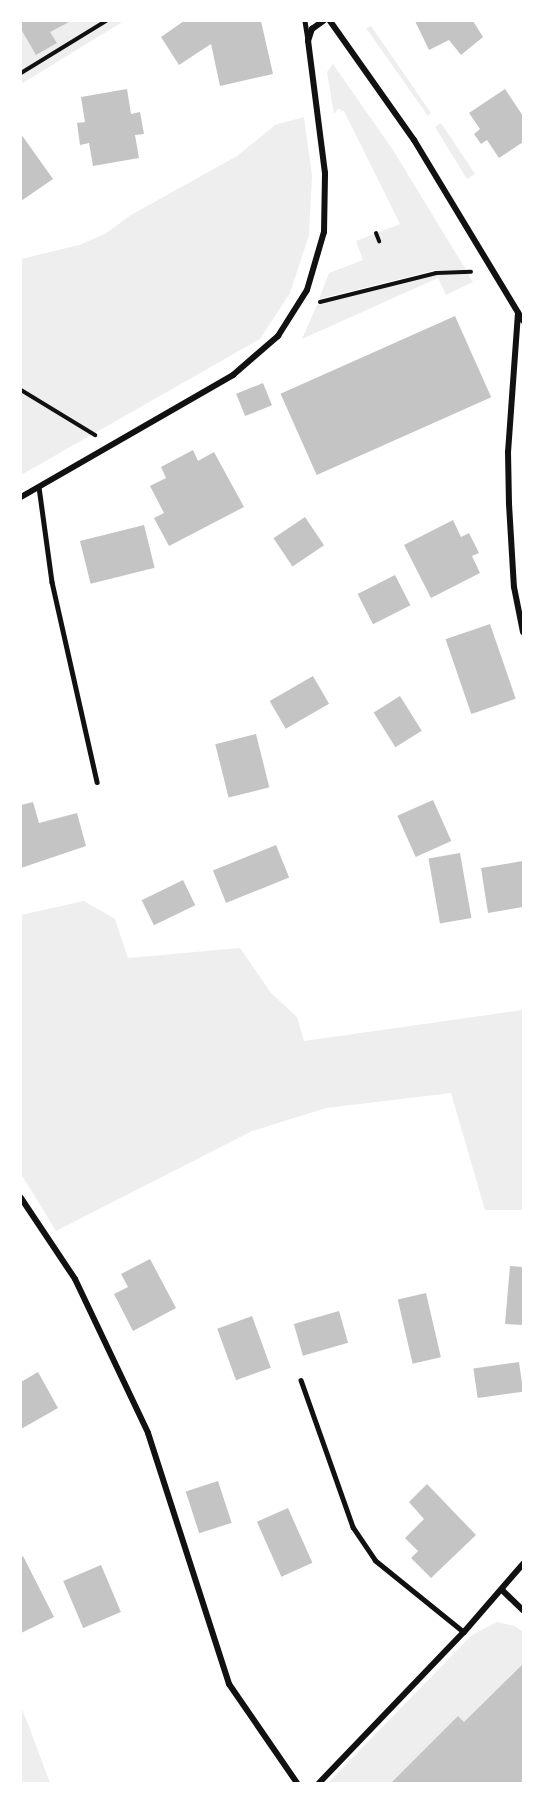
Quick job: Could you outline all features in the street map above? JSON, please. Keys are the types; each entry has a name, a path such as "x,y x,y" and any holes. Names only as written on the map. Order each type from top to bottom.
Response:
{"street":[{"path":"21,497 233,375 278,336 307,290 324,232 326,173 308,41 312,29 323,21"},
{"path":"330,21 414,140 523,321"},
{"path":"518,312 508,452 514,587 523,632"},
{"path":"21,1198 75,1279 148,1433 229,1684 297,1783"},
{"path":"319,1783 464,1632 523,1564"},
{"path":"502,1590 523,1610"}],"lane":[{"path":"305,21 308,41"},
{"path":"39,487 52,582 97,782"},
{"path":"302,1380 353,1527 375,1560 464,1632"}],"path":[{"path":"21,73 105,21"},
{"path":"376,233 379,241"},
{"path":"331,299 436,273 471,272"},
{"path":"21,390 112,446"}],"shaded area":[{"path":"21,21 124,21 21,84"},
{"path":"371,26 431,113 428,116 366,28"},
{"path":"333,64 393,150 466,270 436,270 319,299 329,273 363,260 356,241 400,224 344,111 338,109 334,114 327,72"},
{"path":"304,117 312,176 309,235 290,293 260,339 21,475 21,259 79,245 105,234 131,215 237,156 275,125"},
{"path":"441,123 475,174 467,179 435,127"},
{"path":"437,274 468,274 473,282 446,295 438,278 302,339 317,305"},
{"path":"84,901 115,919 128,958 240,948 271,993 297,1017 304,1041 523,1010 523,1210 485,1210 451,1093 326,1108 252,1131 56,1231 21,1174 21,915"},
{"path":"497,1622 515,1626 523,1632 523,1783 328,1783 472,1635"},
{"path":"21,1707 28,1724 50,1783 21,1783"}],"building":[{"path":"21,21 71,21 50,32 57,43 36,55 21,29"},
{"path":"184,21 261,21 273,74 220,86 211,44 179,65 161,37"},
{"path":"415,21 473,21 483,37 461,55 449,40 429,50"},
{"path":"127,89 131,114 140,112 144,134 135,135 139,158 93,166 89,143 80,145 77,123 85,122 81,97"},
{"path":"505,89 523,116 523,142 499,158 487,140 481,144 474,134 480,129 469,113"},
{"path":"21,134 53,179 21,201"},
{"path":"455,316 491,397 317,475 281,394"},
{"path":"263,383 272,405 245,416 236,394"},
{"path":"193,450 198,461 214,452 244,507 169,546 154,518 164,513 150,486 166,478 161,467"},
{"path":"305,517 324,545 293,566 273,538"},
{"path":"453,520 461,537 469,533 479,553 472,556 480,573 431,598 404,545"},
{"path":"144,525 155,568 91,584 80,541"},
{"path":"395,575 410,605 373,624 358,594"},
{"path":"490,624 516,699 471,714 446,639"},
{"path":"313,676 329,704 286,729 270,701"},
{"path":"400,696 422,731 395,747 374,712"},
{"path":"256,734 269,787 229,798 215,744"},
{"path":"433,800 451,841 416,857 397,816"},
{"path":"33,802 39,823 77,813 86,846 21,868 21,805"},
{"path":"276,845 289,877 226,903 213,870"},
{"path":"460,853 471,918 440,924 428,859"},
{"path":"523,861 523,907 488,913 481,868"},
{"path":"183,880 195,905 154,925 142,900"},
{"path":"150,1259 176,1308 133,1331 114,1294 128,1287 121,1274"},
{"path":"510,1266 523,1267 523,1325 505,1324"},
{"path":"426,1293 441,1357 413,1364 398,1300"},
{"path":"339,1311 348,1343 303,1356 294,1324"},
{"path":"252,1316 271,1368 236,1380 217,1329"},
{"path":"519,1362 523,1392 478,1398 473,1368"},
{"path":"38,1372 58,1408 21,1429 21,1382"},
{"path":"218,1481 232,1523 199,1533 186,1492"},
{"path":"427,1484 476,1535 431,1578 411,1558 418,1551 405,1538 424,1519 409,1502"},
{"path":"288,1508 312,1563 281,1577 257,1522"},
{"path":"23,1556 54,1617 21,1633 21,1557"},
{"path":"101,1565 121,1612 83,1628 63,1581"},
{"path":"523,1664 523,1783 391,1783 458,1716 464,1722"}]}
